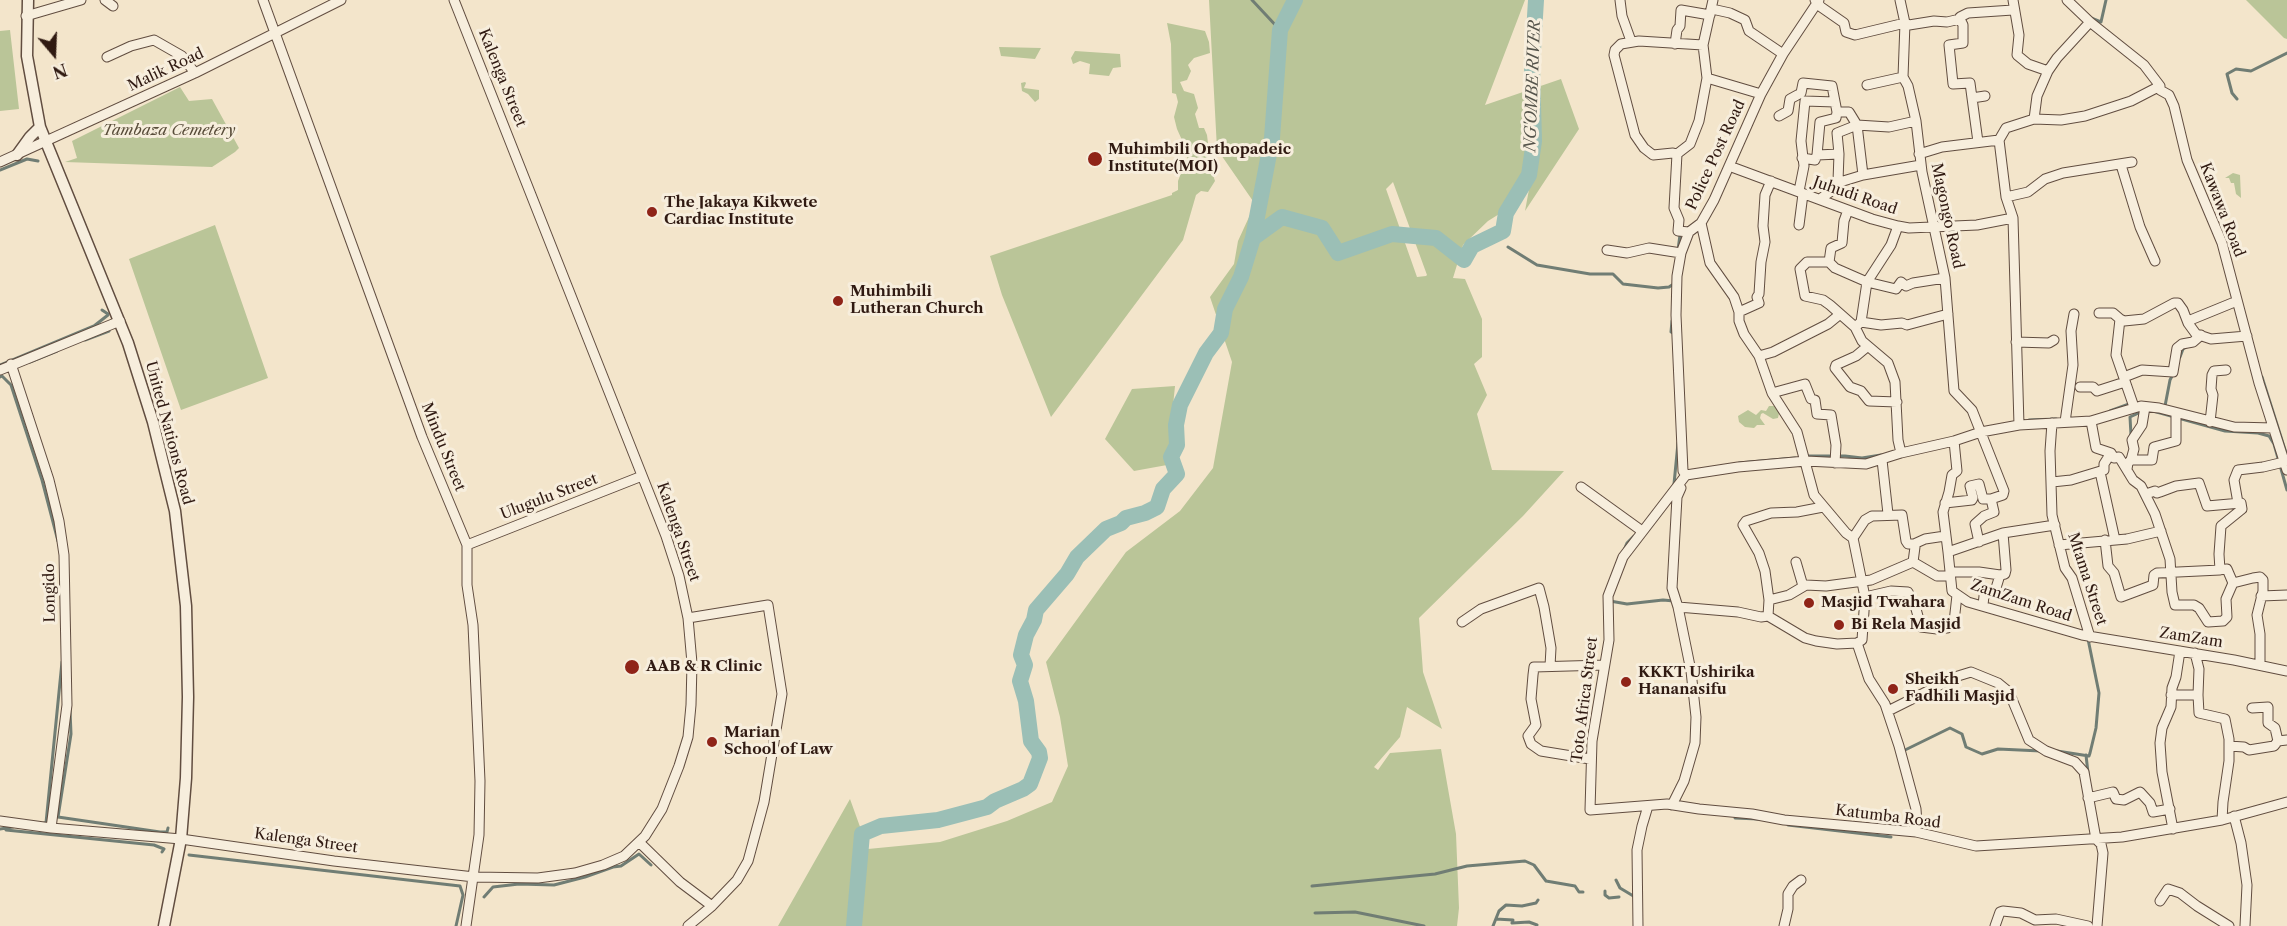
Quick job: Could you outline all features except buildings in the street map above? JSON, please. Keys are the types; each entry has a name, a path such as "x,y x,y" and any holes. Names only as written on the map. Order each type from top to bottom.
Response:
{"street":[{"name":"United Nations Road","path":"28,0 27,56 40,127 120,321 165,466 178,534 186,606 188,651 186,778 181,839 164,926"},
{"path":"27,16 81,0"},
{"name":"Mindu Street","path":"263,0 422,437 466,545 467,585 473,625 480,781 480,835 466,926"},
{"name":"Malik Road","path":"0,162 195,73 341,0"},
{"name":"Kalenga Street","path":"0,821 51,828 181,839 334,861 474,877 538,878 575,873 603,865 624,855 645,836 662,809 680,766 688,737 692,663 688,618 679,576 666,536 454,0"},
{"path":"1620,0 1622,16 1631,41"},
{"name":"Magongo Road","path":"1900,0 1905,23 1903,76 1908,86 1916,121 1921,165 1945,278 1954,391 1972,410 2004,491 2003,495 1991,499"},
{"path":"2013,0 2019,35 2017,55 2028,64 2048,71"},
{"name":"Kawawa Road","path":"2067,0 2090,22 2144,65 2160,86 2160,90 2169,95 2174,106 2187,160 2222,243 2273,428 2286,466"},
{"path":"1817,1 1821,7 1844,23 1846,32 1855,36 1905,23 1922,25 1934,21 1947,22 1960,19 1968,13 2013,10"},
{"name":"Police Post Road","path":"1686,475 1683,471 1676,315 1677,276 1681,253 1689,232 1701,223 1761,94 1817,1"},
{"path":"1676,44 1681,10 1712,8 1745,20 1749,31 1783,54"},
{"path":"1703,45 1652,40 1631,41 1617,46 1614,55 1635,135 1644,148 1653,155 1677,154 1690,144 1699,121 1707,78 1703,45 1712,8"},
{"path":"1960,19 1963,43 1949,45 1953,84 1970,83 1978,142"},
{"path":"2034,119 2037,96 2048,71 2090,22"},
{"path":"107,57 132,46 154,40 182,56 195,73"},
{"path":"1867,85 1903,76"},
{"path":"1707,78 1761,94"},
{"path":"1779,116 1788,111 1790,99 1801,93 1803,83 1832,86 1836,118 1820,122 1815,160 1802,158"},
{"path":"2019,425 2013,218 2006,197 1999,140 2006,128 2034,119 2061,120 2085,116 2131,101 2160,86"},
{"path":"1972,98 1985,96"},
{"path":"1799,225 1804,166 1801,141 1804,101 1849,112 1857,125 1863,175"},
{"path":"1820,199 1830,192 1838,180 1837,133 1857,125 1889,127 1916,121"},
{"path":"17,155 30,136 40,127"},
{"path":"1919,154 1942,147 1999,140"},
{"path":"1677,154 1674,208 1678,220 1678,231 1689,232"},
{"path":"1817,155 1839,154"},
{"path":"2006,197 2028,192 2045,179 2062,173 2132,162"},
{"path":"1838,180 1840,182 1863,175 1921,165"},
{"path":"2121,165 2140,227 2155,261"},
{"name":"Juhudi Road","path":"1729,166 1872,219 1898,226 1909,228 1977,225 2013,218"},
{"path":"1739,312 1759,303 1757,297 1765,242 1763,226 1765,195 1771,181"},
{"path":"1829,262 1831,248 1842,243 1844,221 1848,210"},
{"path":"1678,606 1768,616 1805,638 1837,644 1857,643 1862,640 1865,597 1853,538 1814,495 1797,432 1772,393 1759,356 1744,334 1734,297 1710,263 1701,223"},
{"path":"1898,226 1891,245 1868,282 1858,325 1862,341 1888,363 1895,382 1898,440 1901,453"},
{"path":"1607,250 1627,253 1649,248 1681,253"},
{"path":"1945,278 1906,286 1901,282 1896,289 1868,282 1835,268 1829,262 1807,262 1800,269 1805,296 1822,300 1839,315 1858,325 1902,323 1907,325 1948,314"},
{"path":"2188,321 2238,301"},
{"path":"2099,313 2113,313 2124,321 2144,319 2178,303 2196,334 2221,340 2247,336"},
{"path":"2065,422 2073,365 2071,331 2074,314"},
{"path":"1759,356 1773,352 1828,324 1839,315"},
{"path":"2120,319 2116,355 2134,407"},
{"path":"0,370 120,321"},
{"path":"2080,387 2092,387 2097,391 2142,370 2173,372 2177,348 2182,344 2193,342 2200,335"},
{"path":"2016,342 2049,343 2054,340"},
{"path":"1868,346 1856,356 1836,365 1835,368 1850,387 1861,391 1869,401 1897,402"},
{"name":"Longido","path":"11,364 49,480 64,555 67,705 51,828"},
{"path":"2210,422 2213,395 2212,375 2214,371 2226,370"},
{"path":"1772,393 1805,384 1811,399 1815,400 1817,414 1831,415 1836,444 1835,463"},
{"path":"1672,805 1684,781 1695,743 1696,717 1690,671 1678,606 1672,588 1677,497 1686,475 1738,467 1806,461 1866,464 1981,432 2019,425 2091,421 2134,407 2176,413 2234,427 2273,428"},
{"path":"2129,464 2134,449 2132,440 2142,425 2145,407"},
{"path":"2129,464 2152,460 2154,447 2176,441 2176,413"},
{"path":"2091,421 2096,448 2111,453 2114,458 2119,457 2129,464 2146,494 2161,531 2172,572 2173,603 2176,606 2197,606 2208,622 2223,621 2227,617 2226,599 2232,583 2228,570 2172,572 2155,574 2153,585 2121,597 2114,573 2108,566 2110,540 2100,472"},
{"name":"Mtama Street","path":"2052,423 2050,452 2052,514 2059,545 2090,637"},
{"name":"ZamZam Road","path":"1954,441 1957,471 1952,475 1950,492 1943,512 1950,588 1968,602 2090,637"},
{"path":"2052,482 2071,480 2100,472 2104,470 2104,464 2111,453"},
{"path":"1882,460 1888,514"},
{"path":"2220,570 2218,554 2221,526 2242,509 2242,505 2238,503 2235,480 2238,470 2286,466"},
{"name":"Toto Africa Street","path":"1590,810 1590,759 1609,640 1608,596 1623,557 1686,475"},
{"name":"Ulugulu Street","path":"466,545 642,476"},
{"path":"2146,494 2155,490 2157,493 2176,486 2199,483 2206,506 2238,503"},
{"path":"1945,503 1972,500 1970,486 1980,484 1983,498 1991,499 1994,512 1984,516 1975,524 1980,542"},
{"path":"1581,487 1642,531"},
{"path":"1768,616 1769,600 1765,571 1759,554 1743,525 1746,521 1771,513 1797,512 1823,507"},
{"path":"1853,538 1865,520 1872,516 1888,514 1902,515 1908,544 1945,536"},
{"path":"1948,552 2003,533 2055,525"},
{"path":"2059,545 2110,540 2161,531"},
{"path":"1769,600 1789,595 1803,586 1863,581 1885,575 1897,567 1912,562 1937,576 1979,572 2005,574 2003,533"},
{"path":"1912,562 1914,544"},
{"path":"1796,562 1803,586"},
{"path":"1983,605 1984,596 1996,588 2000,575"},
{"path":"2232,583 2260,578 2263,580 2257,615 2260,634 2260,665"},
{"path":"1462,622 1481,609 1539,588 1551,648 1550,666"},
{"path":"1865,597 1891,591 1908,592 1921,627 1937,629 1952,626 1957,595"},
{"path":"2261,596 2287,595"},
{"path":"688,618 768,605 782,694 770,775 748,861 737,880 712,906 688,926"},
{"name":"ZamZam","path":"2090,637 2195,653 2287,671"},
{"path":"1857,643 1869,679 1888,711 1915,802 1917,823 1915,832"},
{"path":"2173,828 2162,772 2160,743 2162,728 2171,707 2171,695 2180,651"},
{"path":"2195,653 2199,669 2199,713 2225,719 2229,761 2222,820"},
{"path":"1590,759 1541,751 1529,739 1528,736 1536,725 1531,699 1534,667 1604,665"},
{"path":"1888,711 1965,673 1977,673 2009,692 2029,740 2046,751 2075,762 2081,767 2099,842 2102,882 2097,926"},
{"path":"2171,695 2198,695"},
{"path":"2229,746 2244,747 2249,750 2274,746 2283,740 2275,728 2268,723 2268,707 2252,708"},
{"path":"2088,798 2113,792 2116,799 2124,800 2140,792 2150,803 2153,812 2170,809"},
{"name":"Katumba Road","path":"1590,810 1672,805 1784,820 1915,832 1976,846 2099,842 2222,820 2287,802"},
{"path":"1638,926 1637,856 1640,833 1648,806"},
{"path":"2234,816 2241,843 2247,885 2245,926"},
{"path":"639,842 681,882 712,906"},
{"path":"1784,926 1788,909 1788,894 1801,880"},
{"path":"2160,901 2168,889 2180,893 2229,926"},
{"path":"1995,926 2000,912 2003,911 2021,914 2035,920 2056,919 2088,926"}],"green space":[{"path":"1209,0 1525,0 1485,105 1561,79 1579,129 1525,211 1530,184 1520,201 1488,221 1463,245 1453,278 1465,279 1482,319 1482,357 1474,364 1487,395 1477,414 1492,470 1564,471 1523,516 1419,618 1423,672 1442,729 1407,707 1400,737 1374,767 1378,770 1390,753 1441,749 1456,834 1459,908 1457,926 778,926 850,799 868,849 940,842 1007,821 1052,802 1068,766 1060,717 1046,662 1126,552 1180,511 1213,468 1232,362 1210,297 1234,264 1238,241 1255,204 1217,149","holes":["1393,182 1427,275 1417,277 1386,189"]},
{"path":"2246,0 2287,0 2287,39 2284,38"},
{"path":"1167,23 1205,31 1209,42 1210,53 1194,58 1188,65 1191,71 1187,80 1180,82 1184,91 1194,94 1198,108 1195,114 1199,128 1204,128 1207,135 1208,143 1205,147 1213,158 1212,172 1215,181 1208,192 1201,191 1196,195 1183,240 1051,417 1002,295 990,256 1172,195 1178,190 1178,181 1184,165 1188,163 1186,149 1174,117 1178,102 1176,94 1172,93 1171,44"},
{"path":"10,30 19,109 0,111 0,31"},
{"path":"999,47 1041,48 1035,59 1001,56"},
{"path":"1075,51 1120,54 1121,67 1113,68 1109,76 1089,74 1090,64 1080,61 1073,64 1071,58"},
{"path":"1025,82 1024,88 1039,90 1039,99 1035,102 1022,91 1021,83"},
{"name":"Tambaza Cemetery","path":"180,87 189,101 212,99 239,148 235,152 212,167 65,162 77,158 72,141"},
{"path":"2233,173 2240,175 2241,198 2236,194 2234,183 2231,183 2229,178 2225,178"},
{"path":"215,225 268,378 181,410 129,259"},
{"path":"1175,386 1167,465 1134,471 1105,439 1132,389"},
{"path":"1769,406 1777,406 1780,409 1778,418 1773,419 1763,413 1760,418 1765,425 1757,425 1754,428 1745,427 1739,422 1738,416 1748,410 1756,415 1761,410 1766,411"}],"waterway":[{"path":"1252,0 1280,30"},
{"path":"854,926 862,834 881,826 938,820 987,807 1030,784 1040,758 1039,752 1031,741 1026,701 1020,681 1025,665 1021,655 1026,635 1034,620 1036,610 1067,574 1077,557 1106,529 1121,523 1126,518 1157,507 1163,489 1177,474 1171,457 1177,445 1176,425 1180,405 1206,353 1221,333 1225,309 1241,277 1253,238 1272,138 1280,30 1295,0"},
{"name":"NG'OMBE RIVER","path":"1253,238 1282,217 1322,228 1338,253 1392,234 1436,238 1464,260 1472,246 1503,231 1506,213 1529,175 1534,141 1532,66 1536,0"},
{"path":"2091,18 2101,22 2106,0"},
{"path":"2237,99 2232,93 2227,74 2236,69 2251,71 2287,53"},
{"path":"0,170 27,159 38,161"},
{"path":"1678,250 1680,235"},
{"path":"1508,247 1537,265 1590,274 1613,274 1623,284 1658,288 1672,285"},
{"path":"0,365 94,326 108,315 102,310"},
{"path":"1672,321 1671,332 1673,333"},
{"path":"85,340 109,331"},
{"path":"2180,357 2183,349 2188,346"},
{"path":"30,362 57,351"},
{"path":"2163,406 2165,406 2173,374"},
{"path":"0,377 2,376 11,385 42,480 58,541"},
{"path":"2262,377 2287,456"},
{"path":"2110,411 2129,404"},
{"path":"2131,435 2130,417 2143,411"},
{"path":"2153,411 2225,431 2269,436 2274,444 2287,490"},
{"path":"2029,420 2056,419"},
{"path":"1674,484 1678,443"},
{"path":"1808,456 1862,458 1881,455"},
{"path":"1739,463 1795,458"},
{"path":"1624,550 1634,536"},
{"path":"1610,601 1627,604 1674,601"},
{"path":"2057,751 2089,756 2090,753 2096,728 2099,693 2088,639"},
{"path":"44,823 46,823 62,662"},
{"path":"70,710 71,734 58,817 160,832 167,832 168,828"},
{"path":"1903,751 1950,728 1962,734 1966,747 1982,754 1998,749 2041,751"},
{"path":"2086,755 2088,773"},
{"path":"1735,818 1758,819"},
{"path":"1788,825 1891,837"},
{"path":"0,829 13,827"},
{"path":"6,830 154,845 164,849 162,852"},
{"path":"484,897 493,887 519,884 554,885 585,877 621,866 639,854 651,865"},
{"path":"189,855 460,886 463,895 456,926"},
{"path":"1312,886 1435,874 1467,866 1525,861 1534,865 1546,881 1575,886 1579,892 1583,892"},
{"path":"1616,880 1620,888 1635,897"},
{"path":"1605,891 1605,895 1609,898 1619,897"},
{"path":"1493,926 1499,911 1506,905 1522,906 1536,903 1538,900"},
{"path":"1315,913 1355,912 1424,926"},
{"path":"1496,919 1513,920 1512,923 1529,922 1537,925"}],"place":[{"name":"Muhimbili Orthopadeic Institute(MOI)","path":"1095,159"},
{"name":"The Jakaya Kikwete Cardiac Institute","path":"652,212"},
{"name":"Muhimbili Lutheran Church","path":"838,301"},
{"name":"Masjid Twahara","path":"1809,603"},
{"name":"Bi Rela Masjid","path":"1839,625"},
{"name":"AAB & R Clinic","path":"632,667"},
{"name":"KKKT Ushirika Hananasifu","path":"1626,682"},
{"name":"Sheikh Fadhili Masjid","path":"1893,689"},
{"name":"Marian School of Law","path":"712,742"}]}
